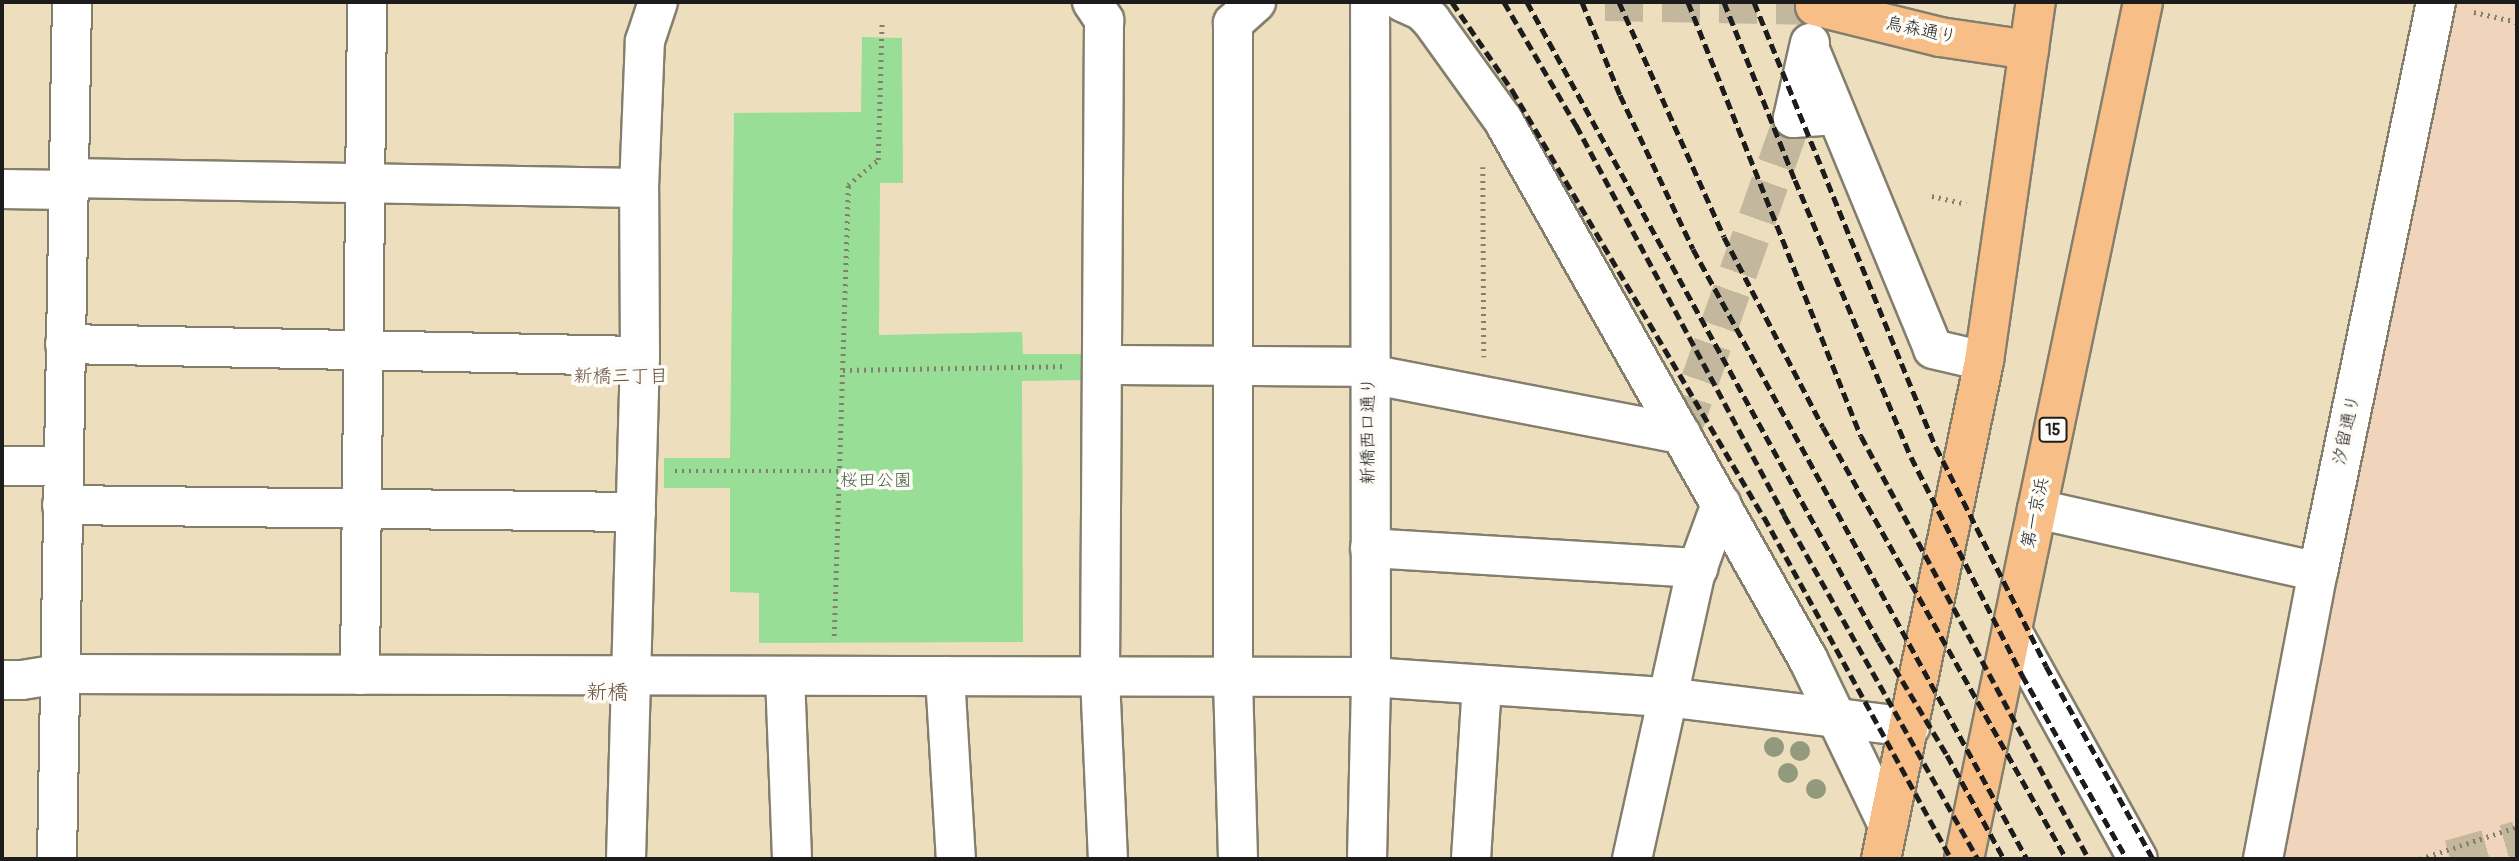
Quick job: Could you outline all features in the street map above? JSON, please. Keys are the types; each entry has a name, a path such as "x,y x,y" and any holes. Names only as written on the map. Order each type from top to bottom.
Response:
{"main road":[{"path":"1885,842 1983,360 2036,2"},
{"name":"第一京浜","path":"1964,859 2143,2"},
{"name":"烏森通り","path":"1816,4 1940,37 2029,50"}],"street":[{"path":"57,859 58,674 72,2"},
{"path":"360,675 368,2"},
{"path":"626,859 640,356 639,188 645,41 658,2"},
{"path":"1091,2 1104,20 1100,677 1108,859"},
{"path":"1238,859 1233,677 1233,23 1256,2"},
{"name":"新橋西口通り","path":"1367,859 1371,677 1370,2"},
{"path":"1402,2 1422,11 1431,20 1503,120 1808,659 1837,719 1885,842"},
{"path":"1816,4 1810,50 1793,118 1836,115"},
{"name":"汐留通り","path":"2263,859 2318,572 2454,7"},
{"path":"1810,50 1933,349 1983,360"},
{"path":"2,189 68,184 365,183 639,188"},
{"path":"65,344 640,356"},
{"path":"1102,365 1369,370 1681,434"},
{"path":"2,466 62,466"},
{"path":"1632,859 1666,697 1698,568 1721,504"},
{"path":"62,505 636,512"},
{"path":"2037,509 2318,572"},
{"path":"1370,548 1698,568"},
{"path":"2012,631 2138,859"},
{"path":"2,680 22,680 58,674 1371,677 1666,697 1910,727"},
{"path":"785,676 792,859"},
{"path":"945,677 956,859"},
{"path":"1471,859 1482,685"}],"path":[{"path":"2454,7 2517,22"},
{"path":"834,648 848,185 878,160 882,20"},
{"path":"1483,163 1484,371"},
{"path":"1932,196 1966,204"},
{"path":"843,370 1102,365"},
{"path":"670,471 839,471"},
{"path":"2420,859 2517,827"}],"shaded area":[{"path":"2458,2 2517,2 2517,859 2277,859"}],"green space":[{"name":"桜田公園","path":"862,37 902,38 903,183 880,183 879,335 1022,332 1023,354 1085,354 1086,380 1022,381 1023,642 759,643 759,593 730,592 730,488 664,488 664,458 730,458 734,113 861,112"}],"tunnel":[{"path":"1605,2 1815,6"},
{"path":"1681,434 1793,118"},
{"path":"2450,859 2517,840"}],"railway":[{"path":"1452,2 1512,90 1764,517 1951,859"},
{"path":"1504,2 1576,125 1784,515 1978,859"},
{"path":"1527,2 1879,642 1947,755 2004,859"},
{"path":"1582,2 1620,95 1693,249 2027,859"},
{"path":"1619,2 1724,237 1823,427 2066,859"},
{"path":"1688,2 1861,436 2089,859"},
{"path":"1724,2 1911,457 2022,675 2127,859"},
{"path":"1754,2 1936,447 2046,666 2153,859"}],"district":[{"name":"新橋三丁目","path":"621,377"},
{"name":"新橋","path":"607,693"}]}
